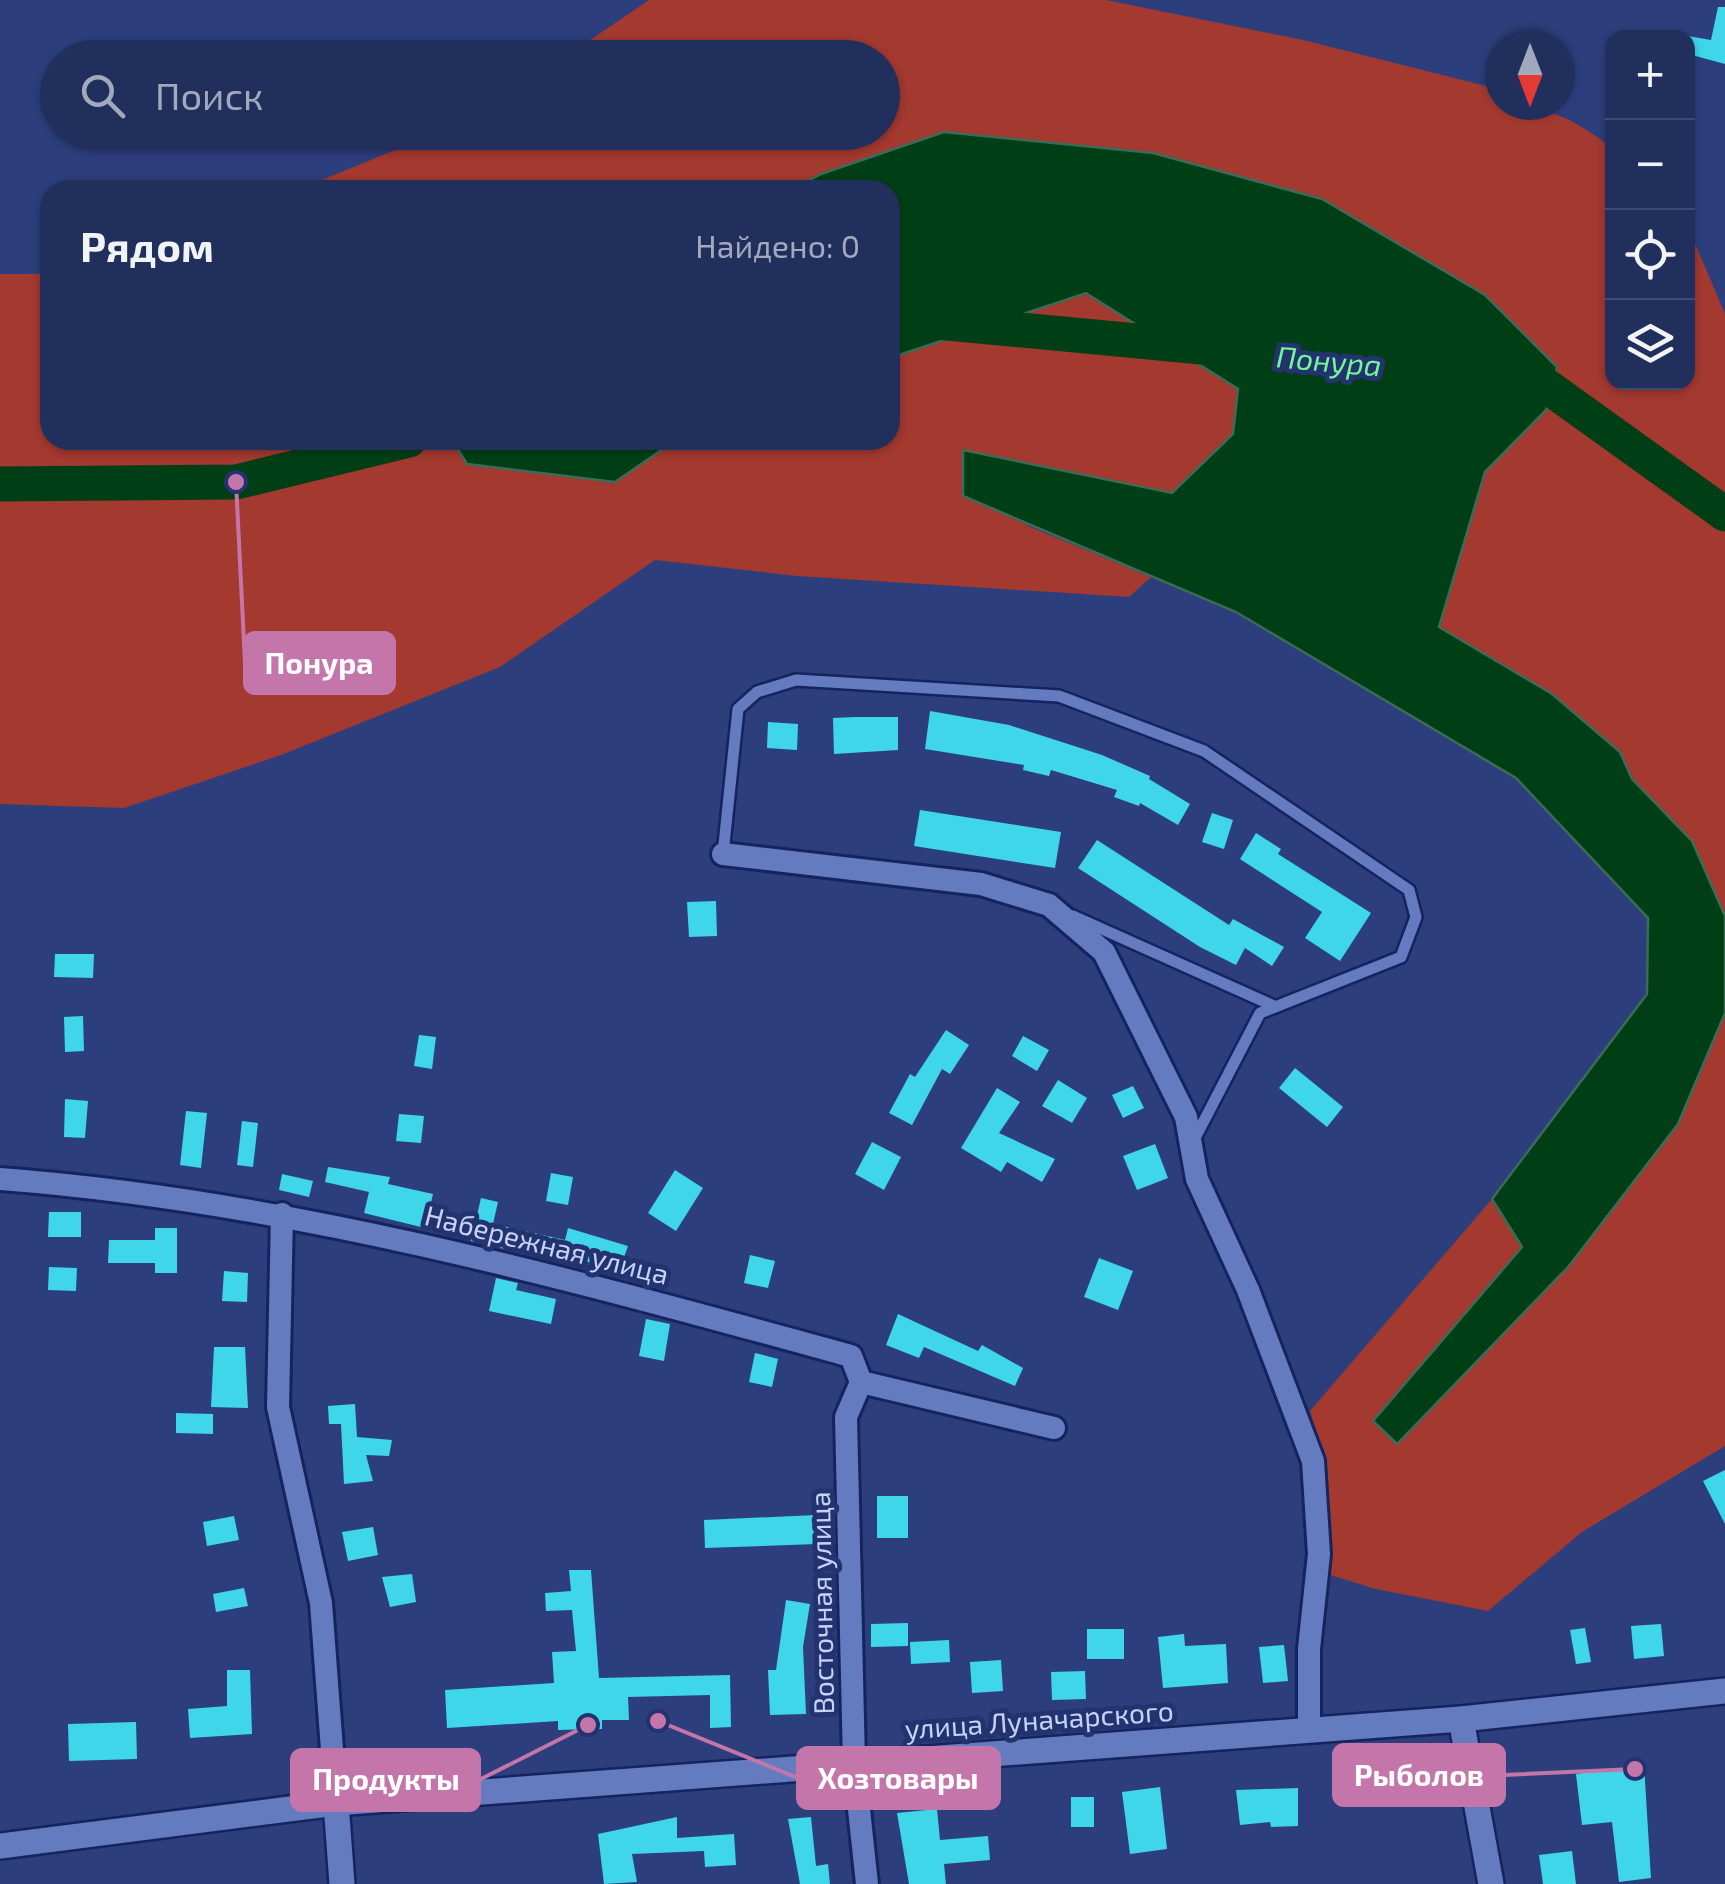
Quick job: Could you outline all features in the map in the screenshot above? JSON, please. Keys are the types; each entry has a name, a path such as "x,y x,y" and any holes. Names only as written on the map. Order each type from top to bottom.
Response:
{"main road":[{"name":"улица Луначарского","path":"0,1846 336,1803 1461,1719 1725,1692"},
{"path":"1461,1719 1491,1884"},
{"path":"336,1803 342,1884"}],"street":[{"path":"723,854 981,884 1049,906 1104,952 1186,1117 1197,1179 1248,1290 1313,1461 1320,1554 1308,1649 1309,1730"},
{"name":"Набережная улица","path":"0,1179 86,1186 282,1214 497,1259 851,1356 861,1382"},
{"path":"282,1214 278,1407 322,1604 336,1803"},
{"path":"861,1382 1054,1428"},
{"name":"Восточная улица","path":"861,1382 846,1416 854,1763 867,1884"}],"lane":[{"path":"723,854 738,709 757,692 796,680 1059,696 1204,751 1409,890 1416,917 1401,957 1260,1012 1191,1145"},
{"path":"1049,906 1274,1006"}],"shaded area":[{"path":"649,0 1106,0 1303,40 1485,86 1485,120 1568,120 1605,143 1605,390 1695,390 1695,243 1725,314 1725,916 1692,841 1632,779 1620,752 1552,694 1439,627 1485,472 1546,410 944,132 900,147 900,40 590,40"},
{"path":"395,150 891,150 810,180 322,180"},
{"path":"0,274 40,274 40,450 459,450 468,464 615,482 661,450 900,450 900,355 1086,292 1239,389 1233,434 1172,493 963,451 1028,526 1151,577 1129,597 797,576 655,560 500,667 281,755 124,808 0,804"},
{"path":"1725,1013 1725,1446 1582,1532 1488,1611 1376,1589 1327,1574 1322,1455 1310,1411 1492,1199 1522,1247 1373,1421 1397,1443 1569,1266 1678,1124"}],"water":[{"path":"944,132 1153,153 1322,199 1485,295 1557,367 1546,410 1485,472 1439,627 1552,694 1620,752 1632,779 1692,841 1725,916 1725,1013 1678,1124 1569,1266 1397,1444 1373,1421 1522,1247 1492,1199 1647,994 1648,918 1516,778 1236,612 963,496 963,450 1172,493 1233,434 1238,389 1086,293 900,355 900,180 810,180"},
{"path":"458,450 661,450 615,482 467,464"}],"building":[{"path":"1718,7 1725,7 1725,64 1695,56 1695,37 1711,40"},
{"path":"930,711 1009,725 1102,755 1150,776 1149,779 1190,804 1178,825 1140,803 1139,806 1114,797 1117,790 1051,770 1049,776 1023,770 1024,765 925,749"},
{"path":"898,717 898,750 834,754 833,718"},
{"path":"768,722 798,724 797,750 767,748"},
{"path":"920,810 1061,832 1055,868 914,846"},
{"path":"1212,813 1233,820 1224,849 1202,842"},
{"path":"1256,833 1281,849 1278,854 1371,913 1340,961 1305,938 1322,912 1240,859"},
{"path":"1097,840 1229,925 1233,919 1284,947 1272,966 1245,948 1236,965 1200,947 1078,868"},
{"path":"716,901 717,936 689,937 687,902"},
{"path":"55,954 94,954 93,978 54,977"},
{"path":"83,1016 84,1051 65,1052 64,1017"},
{"path":"946,1030 969,1045 950,1074 942,1069 912,1125 889,1113 910,1074 915,1077"},
{"path":"419,1035 436,1037 432,1069 414,1066"},
{"path":"1023,1036 1049,1050 1037,1071 1012,1056"},
{"path":"1295,1068 1343,1107 1327,1127 1279,1088"},
{"path":"1058,1080 1087,1098 1072,1123 1042,1106"},
{"path":"1133,1086 1144,1108 1123,1118 1112,1095"},
{"path":"997,1088 1020,1102 999,1133 1055,1159 1042,1182 1007,1162 1001,1172 961,1148"},
{"path":"65,1099 88,1101 85,1138 64,1137"},
{"path":"186,1111 207,1113 201,1168 180,1165"},
{"path":"399,1114 424,1116 421,1143 396,1141"},
{"path":"242,1121 258,1123 253,1167 237,1165"},
{"path":"872,1142 901,1157 884,1190 855,1174"},
{"path":"1155,1144 1168,1178 1137,1190 1123,1156"},
{"path":"328,1167 390,1177 388,1184 433,1194 425,1228 364,1213 369,1192 325,1182"},
{"path":"675,1170 703,1188 676,1231 648,1213"},
{"path":"551,1173 573,1177 568,1205 546,1201"},
{"path":"282,1174 313,1181 309,1197 279,1190"},
{"path":"481,1198 498,1202 493,1224 565,1240 568,1228 628,1246 620,1269 543,1252 542,1258 471,1241"},
{"path":"49,1212 81,1212 81,1237 48,1237"},
{"path":"155,1228 177,1228 177,1273 155,1273 155,1263 108,1263 109,1240 155,1240"},
{"path":"750,1255 775,1261 768,1288 744,1283"},
{"path":"1099,1258 1133,1271 1118,1310 1084,1297"},
{"path":"49,1267 77,1268 76,1291 48,1290"},
{"path":"224,1271 248,1273 247,1302 222,1301"},
{"path":"496,1278 518,1283 516,1290 556,1299 551,1324 489,1311"},
{"path":"898,1314 978,1351 982,1345 1023,1368 1015,1386 924,1347 919,1358 886,1345"},
{"path":"646,1319 670,1324 664,1361 639,1356"},
{"path":"214,1347 245,1347 248,1408 211,1407"},
{"path":"755,1353 778,1359 772,1387 749,1382"},
{"path":"355,1404 357,1437 392,1440 389,1456 366,1455 373,1481 344,1484 341,1424 329,1424 328,1406"},
{"path":"176,1413 213,1414 213,1434 176,1433"},
{"path":"1725,1470 1725,1524 1703,1481"},
{"path":"877,1496 908,1496 908,1538 877,1538"},
{"path":"816,1515 817,1544 705,1548 704,1520"},
{"path":"234,1516 239,1540 207,1546 203,1522"},
{"path":"373,1527 378,1555 348,1561 342,1532"},
{"path":"569,1570 591,1570 599,1678 730,1675 731,1727 710,1728 710,1695 628,1697 629,1720 602,1720 602,1729 558,1730 558,1721 447,1728 445,1690 554,1683 552,1652 576,1651 572,1610 546,1611 545,1593 571,1591"},
{"path":"412,1574 416,1602 390,1607 382,1577"},
{"path":"244,1588 248,1606 216,1612 213,1594"},
{"path":"786,1600 810,1604 803,1647 806,1714 770,1715 768,1670 776,1670"},
{"path":"908,1623 908,1646 871,1647 871,1624"},
{"path":"1661,1624 1664,1656 1634,1659 1631,1626"},
{"path":"1585,1628 1591,1662 1576,1664 1570,1630"},
{"path":"1087,1629 1124,1629 1124,1659 1087,1659"},
{"path":"1184,1634 1185,1646 1226,1644 1228,1683 1163,1688 1158,1637"},
{"path":"949,1640 950,1662 911,1664 910,1642"},
{"path":"1284,1645 1288,1681 1263,1683 1259,1647"},
{"path":"1001,1660 1003,1691 972,1693 970,1662"},
{"path":"227,1670 250,1670 252,1734 190,1738 188,1709 227,1706"},
{"path":"1085,1671 1086,1699 1052,1700 1051,1672"},
{"path":"136,1722 137,1759 69,1761 68,1724"},
{"path":"1644,1765 1651,1878 1619,1882 1612,1822 1582,1825 1576,1774"},
{"path":"1160,1787 1167,1849 1130,1854 1122,1792"},
{"path":"1298,1788 1298,1826 1271,1827 1270,1822 1240,1825 1236,1790"},
{"path":"1071,1797 1094,1797 1094,1827 1071,1827"},
{"path":"937,1809 940,1840 988,1836 990,1860 944,1864 946,1884 909,1884 897,1813"},
{"path":"677,1817 677,1838 734,1834 736,1865 705,1867 704,1851 632,1854 637,1882 604,1884 598,1834"},
{"path":"811,1817 816,1866 828,1864 830,1884 800,1884 788,1819"},
{"path":"1572,1851 1576,1884 1543,1884 1539,1855"}],"waterway":[{"name":"Понура","path":"900,320 1212,348"},
{"name":"Понура","path":"1508,375 1534,377 1725,514"},
{"name":"Понура","path":"0,484 236,482 368,450"}],"place":[{"name":"Понура","path":"236,482"},
{"name":"Хозтовары","path":"658,1721"},
{"name":"Продукты","path":"588,1725"},
{"name":"Рыболов","path":"1635,1769"}]}
